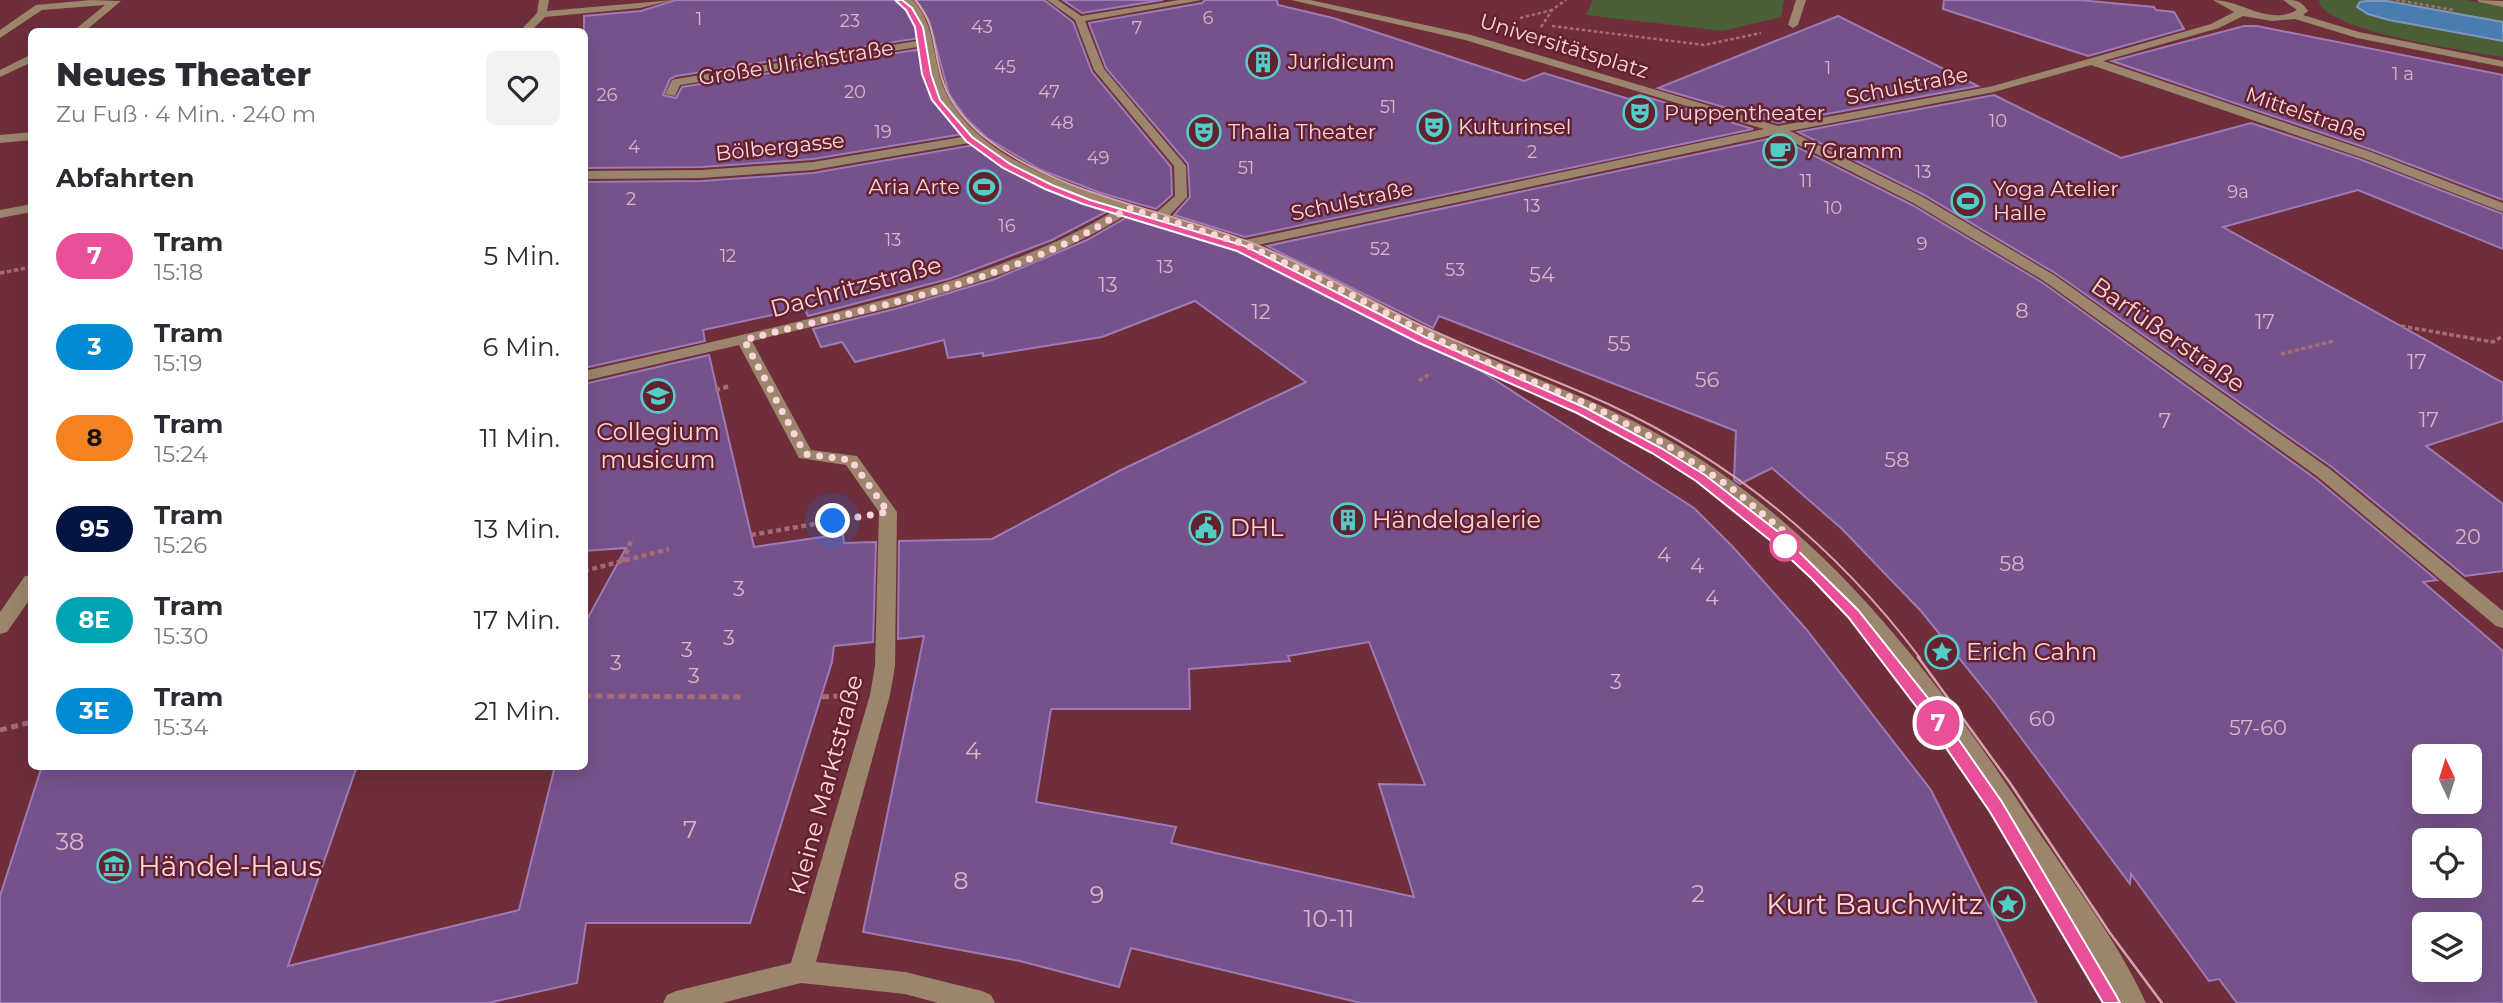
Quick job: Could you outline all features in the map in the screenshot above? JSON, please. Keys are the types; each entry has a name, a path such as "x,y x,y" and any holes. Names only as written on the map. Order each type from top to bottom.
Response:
{"street":[{"path":"0,36 36,3 130,0"},
{"path":"528,28 542,14 544,0"},
{"path":"542,14 668,0"},
{"name":"Große Ulrichstraße","path":"908,0 919,10 925,23 936,82 945,102 977,138 1019,167 1053,185 1244,244 1318,278 1465,353 1594,407 1665,444 1743,496 1840,582 1897,645 2012,808 2133,999"},
{"path":"1052,0 1079,19 1100,70 1180,166 1181,197 1160,217"},
{"path":"1079,19 1197,0"},
{"name":"Universitätsplatz","path":"1296,0 1467,37 1778,130"},
{"path":"1793,25 1801,0"},
{"path":"2218,0 2243,12 2278,18 2297,16 2357,35 2503,64"},
{"path":"2288,0 2299,5 2303,11 2297,16"},
{"path":"2482,0 2503,4"},
{"path":"81,28 116,1"},
{"name":"Schulstraße","path":"1244,244 1778,130 1994,89 2215,26 2243,12"},
{"name":"Große Ulrichstraße","path":"671,94 676,82 928,41"},
{"path":"0,74 28,59"},
{"name":"Mittelstraße","path":"2094,62 2367,155 2503,208"},
{"path":"0,74 28,73"},
{"name":"Barfüßerstraße","path":"1778,130 1918,200 2049,278 2324,473 2503,621"},
{"path":"0,139 28,136"},
{"name":"Bölbergasse","path":"588,175 702,174 813,166 977,138"},
{"name":"Dachritzstraße","path":"588,375 744,340 955,286 1087,234 1128,208"},
{"path":"0,214 28,209"},
{"path":"744,340 805,454 851,460 888,512"},
{"name":"Kleine Marktstraße","path":"801,972 885,666 888,512"},
{"path":"0,626 28,587"},
{"path":"676,1003 801,972 905,983 982,1003"}],"path":[{"path":"1552,10 1566,0"},
{"path":"1514,19 1524,21"},
{"path":"1533,23 1704,45 1762,33"},
{"path":"0,273 28,268"},
{"path":"2401,326 2493,342 2503,336"},
{"path":"2281,354 2334,341"},
{"path":"751,535 888,512"},
{"path":"623,562 632,538"},
{"path":"588,570 669,549"},
{"path":"588,695 745,697"},
{"path":"0,730 28,723"}],"green space":[{"path":"1593,0 1784,0 1781,17 1723,31 1586,15"},
{"path":"2319,0 2465,0 2503,6 2503,22 2387,1 2366,1 2361,11 2389,20 2503,41 2503,57 2432,45 2370,30 2326,11"}],"water":[{"path":"2387,1 2503,22 2503,41 2368,14 2357,7 2360,2"}],"building":[{"path":"676,0 900,0 915,20 920,38 676,76 670,79 663,95 676,98 682,87 922,49 935,96 963,134 813,159 702,167 588,168 588,28 584,28 584,16 641,11"},
{"path":"916,0 1044,0 1073,22 1092,72 1171,167 1172,195 1156,209 1101,193 1041,170 987,138 966,118 949,94 929,21"},
{"path":"1063,0 1163,0 1082,13"},
{"path":"1205,0 1277,0 1278,5 1333,18 1524,81 1544,73 1629,99 1640,95 1753,129 1245,237 1174,215 1190,197 1188,164 1106,68 1089,23 1202,3"},
{"path":"1944,0 2079,0 2154,7 2156,10 2174,12 2184,29 2088,56 1943,9"},
{"path":"1838,16 1978,86 1778,123 1658,88"},
{"path":"2244,26 2257,26 2503,75 2503,200 2372,150 2112,61"},
{"path":"1994,95 2121,158 2251,123 2362,160 2503,214 2503,249 2358,190 2223,227 2503,383 2503,421 2426,446 2503,504 2503,571 2465,576 2332,467 2055,273 1924,195 1798,132"},
{"path":"1777,137 1912,205 2043,283 2316,479 2437,580 2423,582 2503,651 2503,1003 2237,1003 2219,979 2209,981 2131,874 2130,884 1993,700 1921,611 1841,528 1772,468 1740,484 1734,480 1736,431 1439,316 1433,328 1267,246"},
{"path":"974,145 1006,167 1041,185 1110,210 1052,240 952,278 808,316 804,308 703,330 705,341 588,367 588,182 702,181 813,173"},
{"path":"1129,216 1215,241 1266,260 1467,362 1694,508 1806,629 1931,790 2037,1003 1361,1003 1131,948 1119,987 1020,961 863,932 924,636 898,639 899,541 992,539 1119,471 1306,382 1195,301 1102,337 983,356 983,353 948,358 944,340 855,362 842,342 821,347 813,329 899,308 995,279 1087,240","holes":["1369,642 1425,785 1379,784 1414,897 1171,843 1176,827 1036,802 1051,709 1190,709 1189,669 1290,661 1288,656"]},
{"path":"709,355 754,547 843,534 844,543 876,542 873,642 834,646 832,662 750,923 586,923 577,983 488,1003 0,1003 0,896 41,770 356,770 288,966 519,910 554,770 588,770 588,618 626,548 588,551 588,383"}],"tram line":[{"path":"899,0 917,32 931,89 948,118 970,142 1026,178 1090,202 1153,220"},
{"name":"7","path":"899,0 909,9 919,27 926,74 936,100 955,126 1006,166 1048,187 1087,202 1201,234 1273,262 1402,330 1581,411 1656,450 1700,478 1776,537 1853,614 1937,721 1996,807 2110,1003"},
{"path":"915,0 927,18 941,75 952,101 976,130 1013,156 1077,187 1249,242 1318,273 1429,329 1586,394 1654,427 1740,481 1780,512 1854,580 1920,658"},
{"path":"1275,263 1419,339 1585,414 1670,459 1731,501 1789,549 1842,602 1890,658"},
{"path":"1888,657 1949,740 2006,825 2110,1003"},
{"path":"1918,657 2010,783 2110,933 2162,1003"}],"place":[{"name":"Juridicum","path":"1263,62"},
{"name":"Puppentheater","path":"1640,113"},
{"name":"Kulturinsel","path":"1434,127"},
{"name":"Thalia Theater","path":"1204,132"},
{"name":"7 Gramm","path":"1780,151"},
{"name":"Aria Arte","path":"984,187"},
{"name":"Yoga Atelier Halle","path":"1968,201"},
{"name":"Collegium musicum","path":"658,396"},
{"name":"Händelgalerie","path":"1348,520"},
{"name":"DHL","path":"1206,528"},
{"name":"Erich Cahn","path":"1942,652"},
{"name":"Händel-Haus","path":"114,866"},
{"name":"Kurt Bauchwitz","path":"2008,904"}],"route":[{"path":"833,521 888,512 851,460 805,454 744,340 955,286 1087,234 1128,208 1244,244 1318,278 1465,353 1594,407 1665,444 1743,496 1792,538 1785,546"}]}
